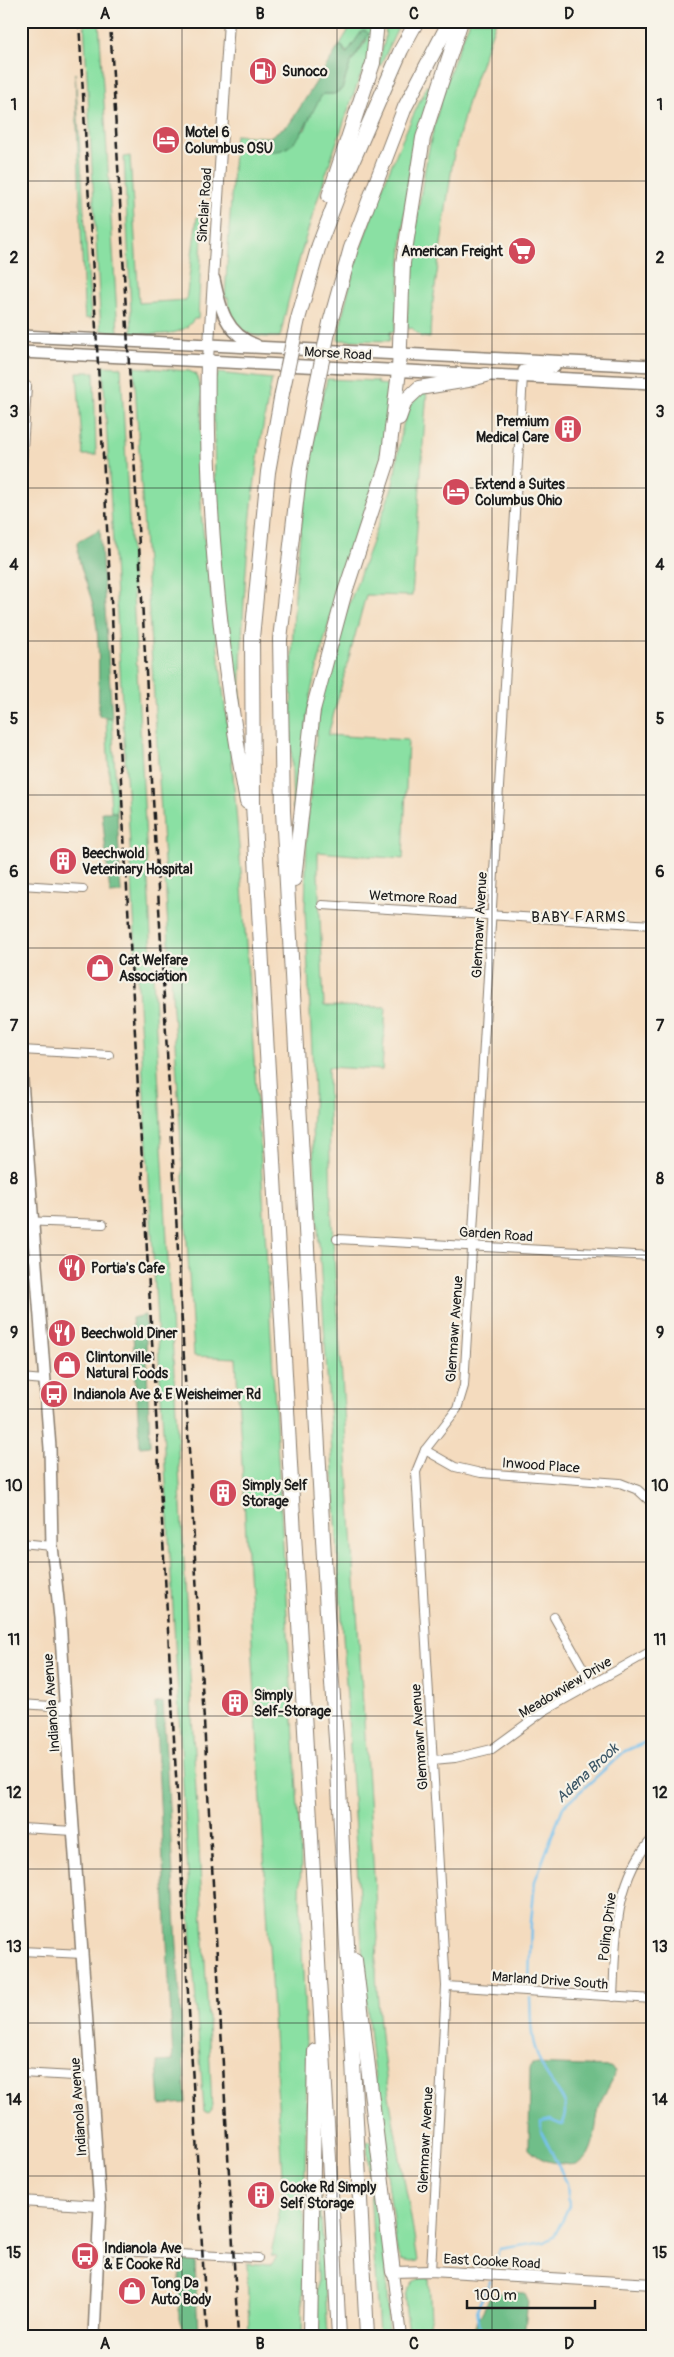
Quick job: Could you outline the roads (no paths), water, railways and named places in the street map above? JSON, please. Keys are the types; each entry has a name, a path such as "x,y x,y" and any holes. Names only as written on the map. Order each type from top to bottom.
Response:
{"highway":[{"path":"339,2336 256,849 252,638 268,472 308,262 373,63 377,21"},
{"path":"298,320 319,245 340,190 401,50 417,21"},
{"path":"367,2336 344,1880 282,811 280,639 300,468 330,323 351,248 405,107 450,21"},
{"path":"290,942 295,857 312,710 344,595 388,460 399,371 404,263 423,138 461,21"},
{"path":"208,360 207,450 213,560 235,736 256,849"},
{"path":"392,427 398,420 405,401 418,388 468,380 486,375"},
{"path":"344,1880 393,2272"},
{"path":"310,2336 316,1918"}],"main road":[{"name":"Sinclair Road","path":"208,360 229,21"},
{"path":"214,279 218,302 228,326 244,341 267,349"},
{"name":"Morse Road","path":"21,336 653,366"},
{"name":"Morse Road","path":"21,352 653,383"},
{"path":"523,376 524,371 529,369 593,363"},
{"name":"Indianola Avenue","path":"21,1068 27,1221 50,1448 52,1546 60,1618 100,2206 94,2336"},
{"path":"21,2201 100,2206"},
{"name":"East Cooke Road","path":"393,2272 431,2271 653,2284"},
{"path":"393,2272 401,2336"}],"street":[{"name":"Glenmawr Avenue","path":"431,2271 446,1986 416,1472 425,1450 457,1409 464,1386 523,376"},
{"path":"21,482 27,386"},
{"path":"21,886 83,890"},
{"name":"Wetmore Road","path":"322,905 653,925"},
{"path":"21,1050 109,1055"},
{"path":"27,1221 103,1224"},
{"name":"Garden Road","path":"337,1239 653,1256"},
{"path":"21,1378 44,1380"},
{"name":"Inwood Place","path":"425,1450 455,1467 481,1473 620,1483 638,1490 653,1504"},
{"path":"21,1543 52,1546"},
{"path":"554,1616 592,1684"},
{"name":"Meadowview Drive","path":"433,1760 455,1758 492,1749 544,1711 653,1650"},
{"path":"21,1704 66,1707"},
{"path":"21,1828 74,1831"},
{"name":"Poling Drive","path":"613,1997 622,1894 632,1868 653,1838"},
{"path":"21,1951 83,1954"},
{"name":"Marland Drive South","path":"446,1986 653,1999"},
{"path":"21,2073 91,2077"},
{"path":"99,2250 258,2258"}],"waterway":[{"name":"Adena Brook","path":"529,1984 531,1922 535,1881 563,1807 625,1751 653,1739"},
{"name":"Adena Brook","path":"494,2266 499,2249 545,2242 554,2237 569,2206 567,2183 541,2131 541,2122 550,2120 562,2125 565,2118 565,2105 540,2063 533,2042 530,1998"},
{"name":"Adena Brook","path":"481,2336 477,2309 490,2281"}],"railway":[{"path":"79,21 207,2336"},
{"path":"110,21 238,2336"}],"place":[{"name":"Sunoco","path":"263,71"},
{"name":"Motel 6 Columbus OSU","path":"166,140"},
{"name":"American Freight","path":"522,251"},
{"name":"Premium Medical Care","path":"568,429"},
{"name":"Extend a Suites Columbus Ohio","path":"456,492"},
{"name":"Beechwold Veterinary Hospital","path":"63,861"},
{"name":"Cat Welfare Association","path":"100,968"},
{"name":"Portia's Cafe","path":"72,1268"},
{"name":"Beechwold Diner","path":"62,1333"},
{"name":"Clintonville Natural Foods","path":"67,1365"},
{"name":"Indianola Ave & E Weisheimer Rd","path":"54,1394"},
{"name":"Simply Self Storage","path":"223,1493"},
{"name":"Simply Self-Storage","path":"235,1703"},
{"name":"Cooke Rd Simply Self Storage","path":"261,2195"},
{"name":"Indianola Ave & E Cooke Rd","path":"85,2256"},
{"name":"Tong Da Auto Body","path":"132,2291"}],"district":[{"name":"BABY FARMS","path":"579,917"}]}
